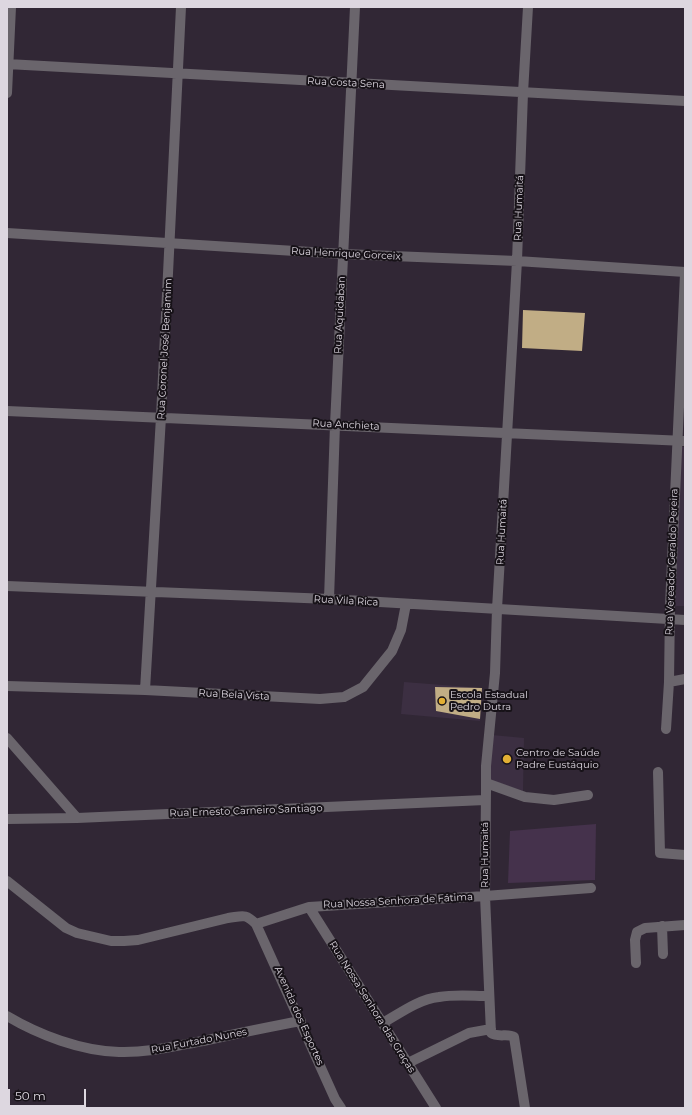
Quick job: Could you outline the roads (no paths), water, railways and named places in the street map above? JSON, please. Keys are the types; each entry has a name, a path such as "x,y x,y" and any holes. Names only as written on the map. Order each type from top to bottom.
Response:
{"street":[{"path":"7,94 11,7"},
{"name":"Rua Coronel José Benjamim","path":"145,690 161,417 181,7"},
{"name":"Rua Aquidaban","path":"329,599 335,424 355,7"},
{"name":"Rua Humaitá","path":"491,1029 485,896 485,800 495,673 497,609 517,261 523,93 528,7"},
{"name":"Rua Costa Sena","path":"8,64 685,101"},
{"name":"Rua Henrique Gorceix","path":"7,233 343,254 517,261 685,273"},
{"name":"Rua Vereador Geraldo Pereira","path":"666,729 669,682 670,619 681,441 685,273"},
{"name":"Rua Anchieta","path":"7,410 681,441"},
{"name":"Rua Vila Rica","path":"7,586 150,593 329,599 685,620"},
{"name":"Rua Bela Vista","path":"7,686 145,690 320,699 344,697 362,687 392,651 401,630 406,604"},
{"path":"669,682 685,676"},
{"path":"7,738 78,818"},
{"path":"658,772 660,853 685,855"},
{"path":"486,783 525,797 554,800 588,795"},
{"name":"Rua Ernesto Carneiro Santiago","path":"7,819 78,818 485,800"},
{"path":"7,881 66,928 76,933 100,939 124,942 138,940 242,916 249,917 256,924"},
{"name":"Rua Nossa Senhora de Fátima","path":"256,924 308,906 485,896 591,888"},
{"name":"Rua Nossa Senhora das Graças","path":"308,906 436,1108"},
{"name":"Avenida dos Esportes","path":"256,924 335,1099 341,1108"},
{"path":"636,963 636,932 645,928 685,925"},
{"path":"662,926 664,954"},
{"path":"383,1023 429,999 440,997 489,996"},
{"name":"Rua Furtado Nunes","path":"7,1016 25,1026 61,1041 81,1047 118,1052 158,1050 301,1021"},
{"path":"408,1063 469,1033 491,1029 492,1035 513,1036 525,1108"}],"place":[{"name":"Escola Estadual Pedro Dutra","path":"442,701"},
{"name":"Centro de Saúde Padre Eustáquio","path":"507,759"}]}
